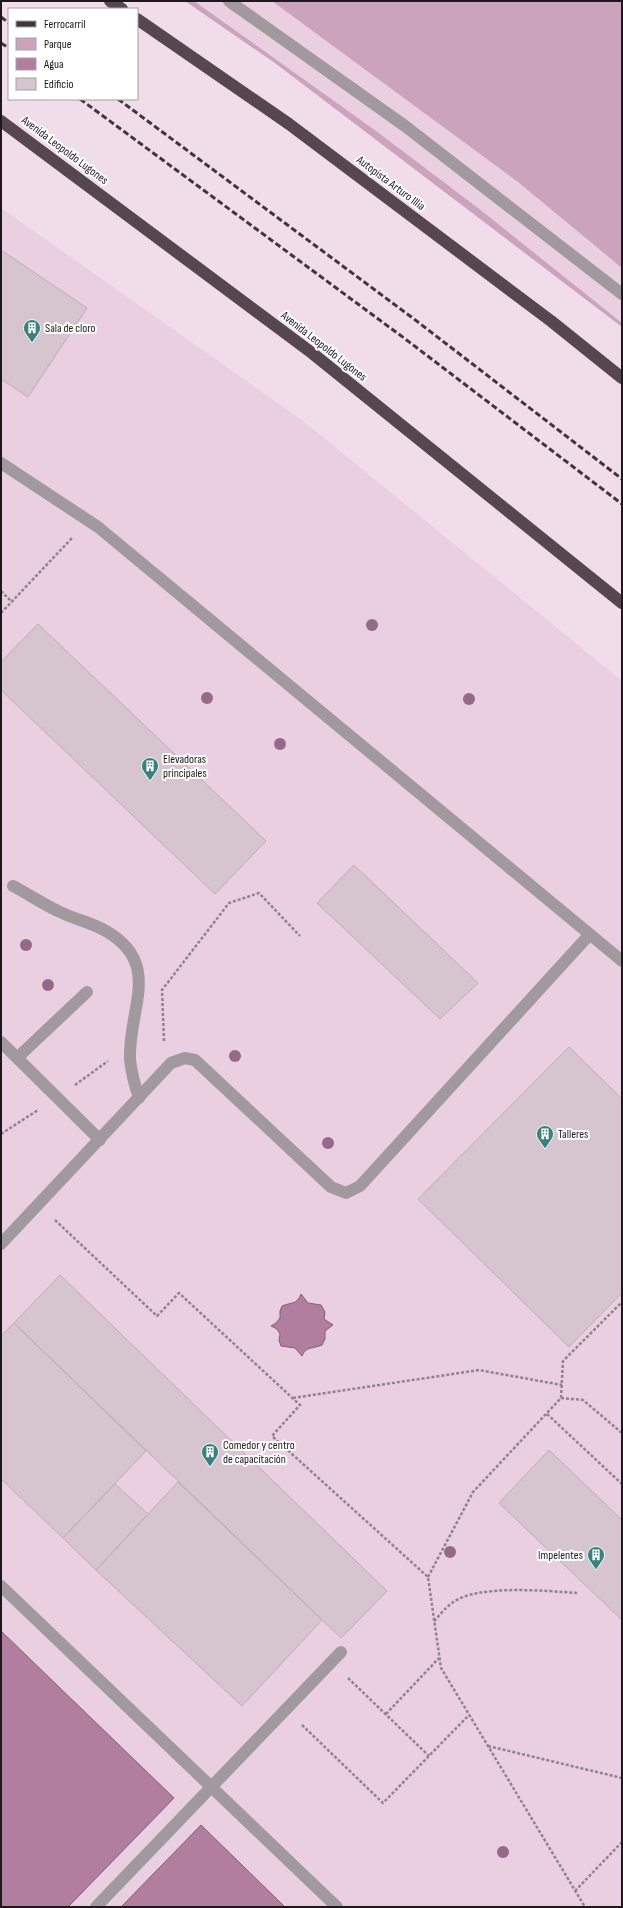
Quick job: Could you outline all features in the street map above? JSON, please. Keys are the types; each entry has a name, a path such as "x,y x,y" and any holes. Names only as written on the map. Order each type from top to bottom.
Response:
{"highway":[{"path":"110,1 120,8"},
{"name":"Autopista Arturo Illia","path":"138,20 289,124 551,321 622,378"},
{"name":"Avenida Leopoldo Lugones","path":"1,121 312,352 622,603"}],"lane":[{"path":"229,1 405,126 622,294"},
{"path":"1,463 98,527 622,961"},
{"path":"13,886 58,912 106,931 131,951 139,970 140,988 130,1059 134,1084 139,1098"},
{"path":"1,1244 171,1063 185,1058 195,1060 331,1187 346,1193 360,1186 590,934"},
{"path":"17,1058 86,992"},
{"path":"1,1042 100,1140"},
{"path":"1,1586 337,1907"},
{"path":"96,1907 212,1788 341,1652"}],"path":[{"path":"1,613 88,521"},
{"path":"1,592 12,602"},
{"path":"38,1205 156,1316 179,1293 300,1404 272,1436 428,1577"},
{"path":"584,1907 441,1668 428,1577 473,1492 561,1398 563,1361 622,1302"},
{"path":"293,1398 480,1370 562,1385"},
{"path":"561,1398 583,1400 622,1433"},
{"path":"547,1414 622,1484"},
{"path":"434,1621 452,1602 473,1593 525,1590 577,1593"},
{"path":"386,1714 439,1657"},
{"path":"332,1662 429,1756"},
{"path":"286,1710 383,1803 469,1715"},
{"path":"488,1746 622,1778"},
{"path":"575,1891 622,1842"}],"shaded area":[{"path":"185,1 622,1 622,326 275,63"},
{"path":"1,208 303,421 622,681 622,1907 1,1907"}],"green space":[{"path":"185,1 194,1 376,131 478,208 622,323 622,327 275,63"},
{"path":"272,1 622,1 622,268 518,182"}],"water":[{"path":"301,1294 308,1303 321,1305 325,1312 324,1319 333,1325 325,1331 325,1339 322,1345 308,1349 302,1356 295,1348 281,1346 279,1340 280,1334 277,1329 271,1326 280,1318 282,1306 296,1302"},
{"path":"1,1631 174,1798 68,1907 1,1907"},
{"path":"201,1825 285,1907 121,1907"}],"building":[{"name":"Sala de cloro","path":"1,250 87,308 28,397 1,379"},
{"name":"Elevadoras principales","path":"38,624 266,841 215,894 1,690 1,662"},
{"path":"354,865 478,983 440,1019 317,903"},
{"name":"Talleres","path":"569,1047 622,1099 622,1293 569,1347 418,1199"},
{"name":"Comedor y centro de capacitación","path":"60,1275 387,1591 341,1638 14,1323"},
{"path":"14,1323 146,1451 63,1538 1,1479 1,1336"},
{"name":"Impelentes","path":"549,1450 622,1520 622,1620 499,1503"},
{"path":"178,1482 322,1620 242,1706 96,1570"},
{"path":"115,1484 148,1514 96,1570 63,1538"}],"railway":[{"path":"1,17 8,22"},
{"path":"1,43 8,47"},
{"path":"81,100 404,338 622,504"},
{"path":"119,100 414,319 622,479"}],"place":[{"name":"Sala de cloro","path":"32,343"},
{"name":"Elevadoras principales","path":"150,781"},
{"name":"Talleres","path":"545,1149"},
{"name":"Comedor y centro de capacitación","path":"210,1467"},
{"name":"Impelentes","path":"596,1570"}]}
